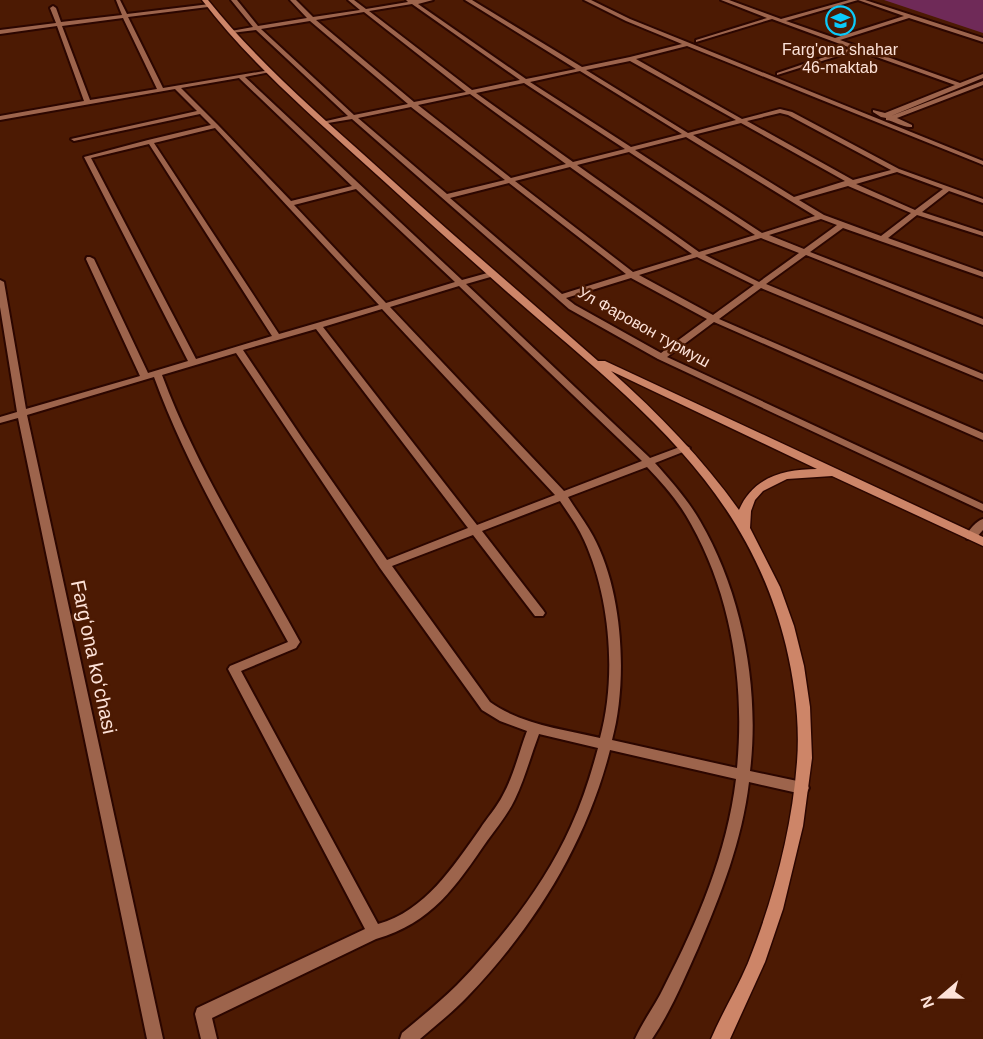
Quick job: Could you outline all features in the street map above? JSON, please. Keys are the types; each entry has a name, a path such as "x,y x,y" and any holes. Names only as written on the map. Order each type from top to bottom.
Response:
{"main road":[{"path":"207,2 268,71 491,274 589,358 685,448 720,490 763,561 781,608 801,683 805,750 802,788 781,890 765,946 741,1002 720,1039"},
{"path":"589,358 983,542"},
{"path":"749,536 744,520 747,506 754,494 765,484 786,475 805,472 840,476"}],"street":[{"name":"Ул Фаровон турмуш","path":"234,0 257,28 353,117 572,307 661,357 983,508"},
{"path":"293,0 311,20 412,104 632,275 713,320 983,437"},
{"path":"351,0 470,92 698,255 760,285 983,377"},
{"path":"233,32 430,0"},
{"path":"468,0 821,218 983,275"},
{"path":"724,0 960,85"},
{"path":"781,21 855,0"},
{"path":"860,0 983,39"},
{"path":"870,0 983,39"},
{"path":"118,1 161,90"},
{"path":"590,2 603,1 884,115 896,122 983,82"},
{"path":"0,32 125,16 207,2"},
{"path":"411,2 525,81 761,235 983,322"},
{"path":"590,2 687,44 877,120 892,119 983,76"},
{"path":"53,8 88,103"},
{"path":"835,40 909,16"},
{"path":"698,41 771,18"},
{"path":"324,123 632,59 687,44"},
{"path":"779,74 857,48"},
{"path":"632,59 849,183 917,213 983,234"},
{"path":"0,118 268,71"},
{"path":"241,76 463,283 665,478 696,523 708,547 722,581 741,652 746,726 744,775 731,843 717,886 677,978 643,1039"},
{"path":"176,87 216,126 386,306 562,496 575,512 588,537 609,594 614,631 615,686 607,745 581,818 554,871 518,925 462,991 408,1039"},
{"path":"971,88 983,92"},
{"path":"445,197 780,111 790,112 897,170 983,201"},
{"path":"874,111 983,163"},
{"path":"74,139 201,112"},
{"path":"877,120 884,115"},
{"path":"900,119 983,155"},
{"path":"193,362 87,157 216,126"},
{"path":"150,141 277,337"},
{"path":"793,200 897,170"},
{"path":"289,204 359,186"},
{"path":"882,239 947,189"},
{"path":"560,297 821,218"},
{"path":"661,357 842,225"},
{"path":"90,259 168,404 205,483 294,642 292,645 234,669 374,932"},
{"path":"0,420 491,274"},
{"name":"Fargʻona koʻchasi","path":"0,282 5,337 155,1039"},
{"path":"318,326 539,614"},
{"path":"238,349 384,565 486,706 495,714 535,727 607,745 802,788"},
{"path":"384,565 685,448"},
{"path":"971,536 983,523"},
{"path":"208,1039 203,1014 374,932 389,930 432,901 469,857 509,798 535,727"}],"shaded area":[{"path":"884,0 983,0 983,33"}],"place":[{"name":"Farg'ona shahar 46-maktab","path":"840,21"}]}
